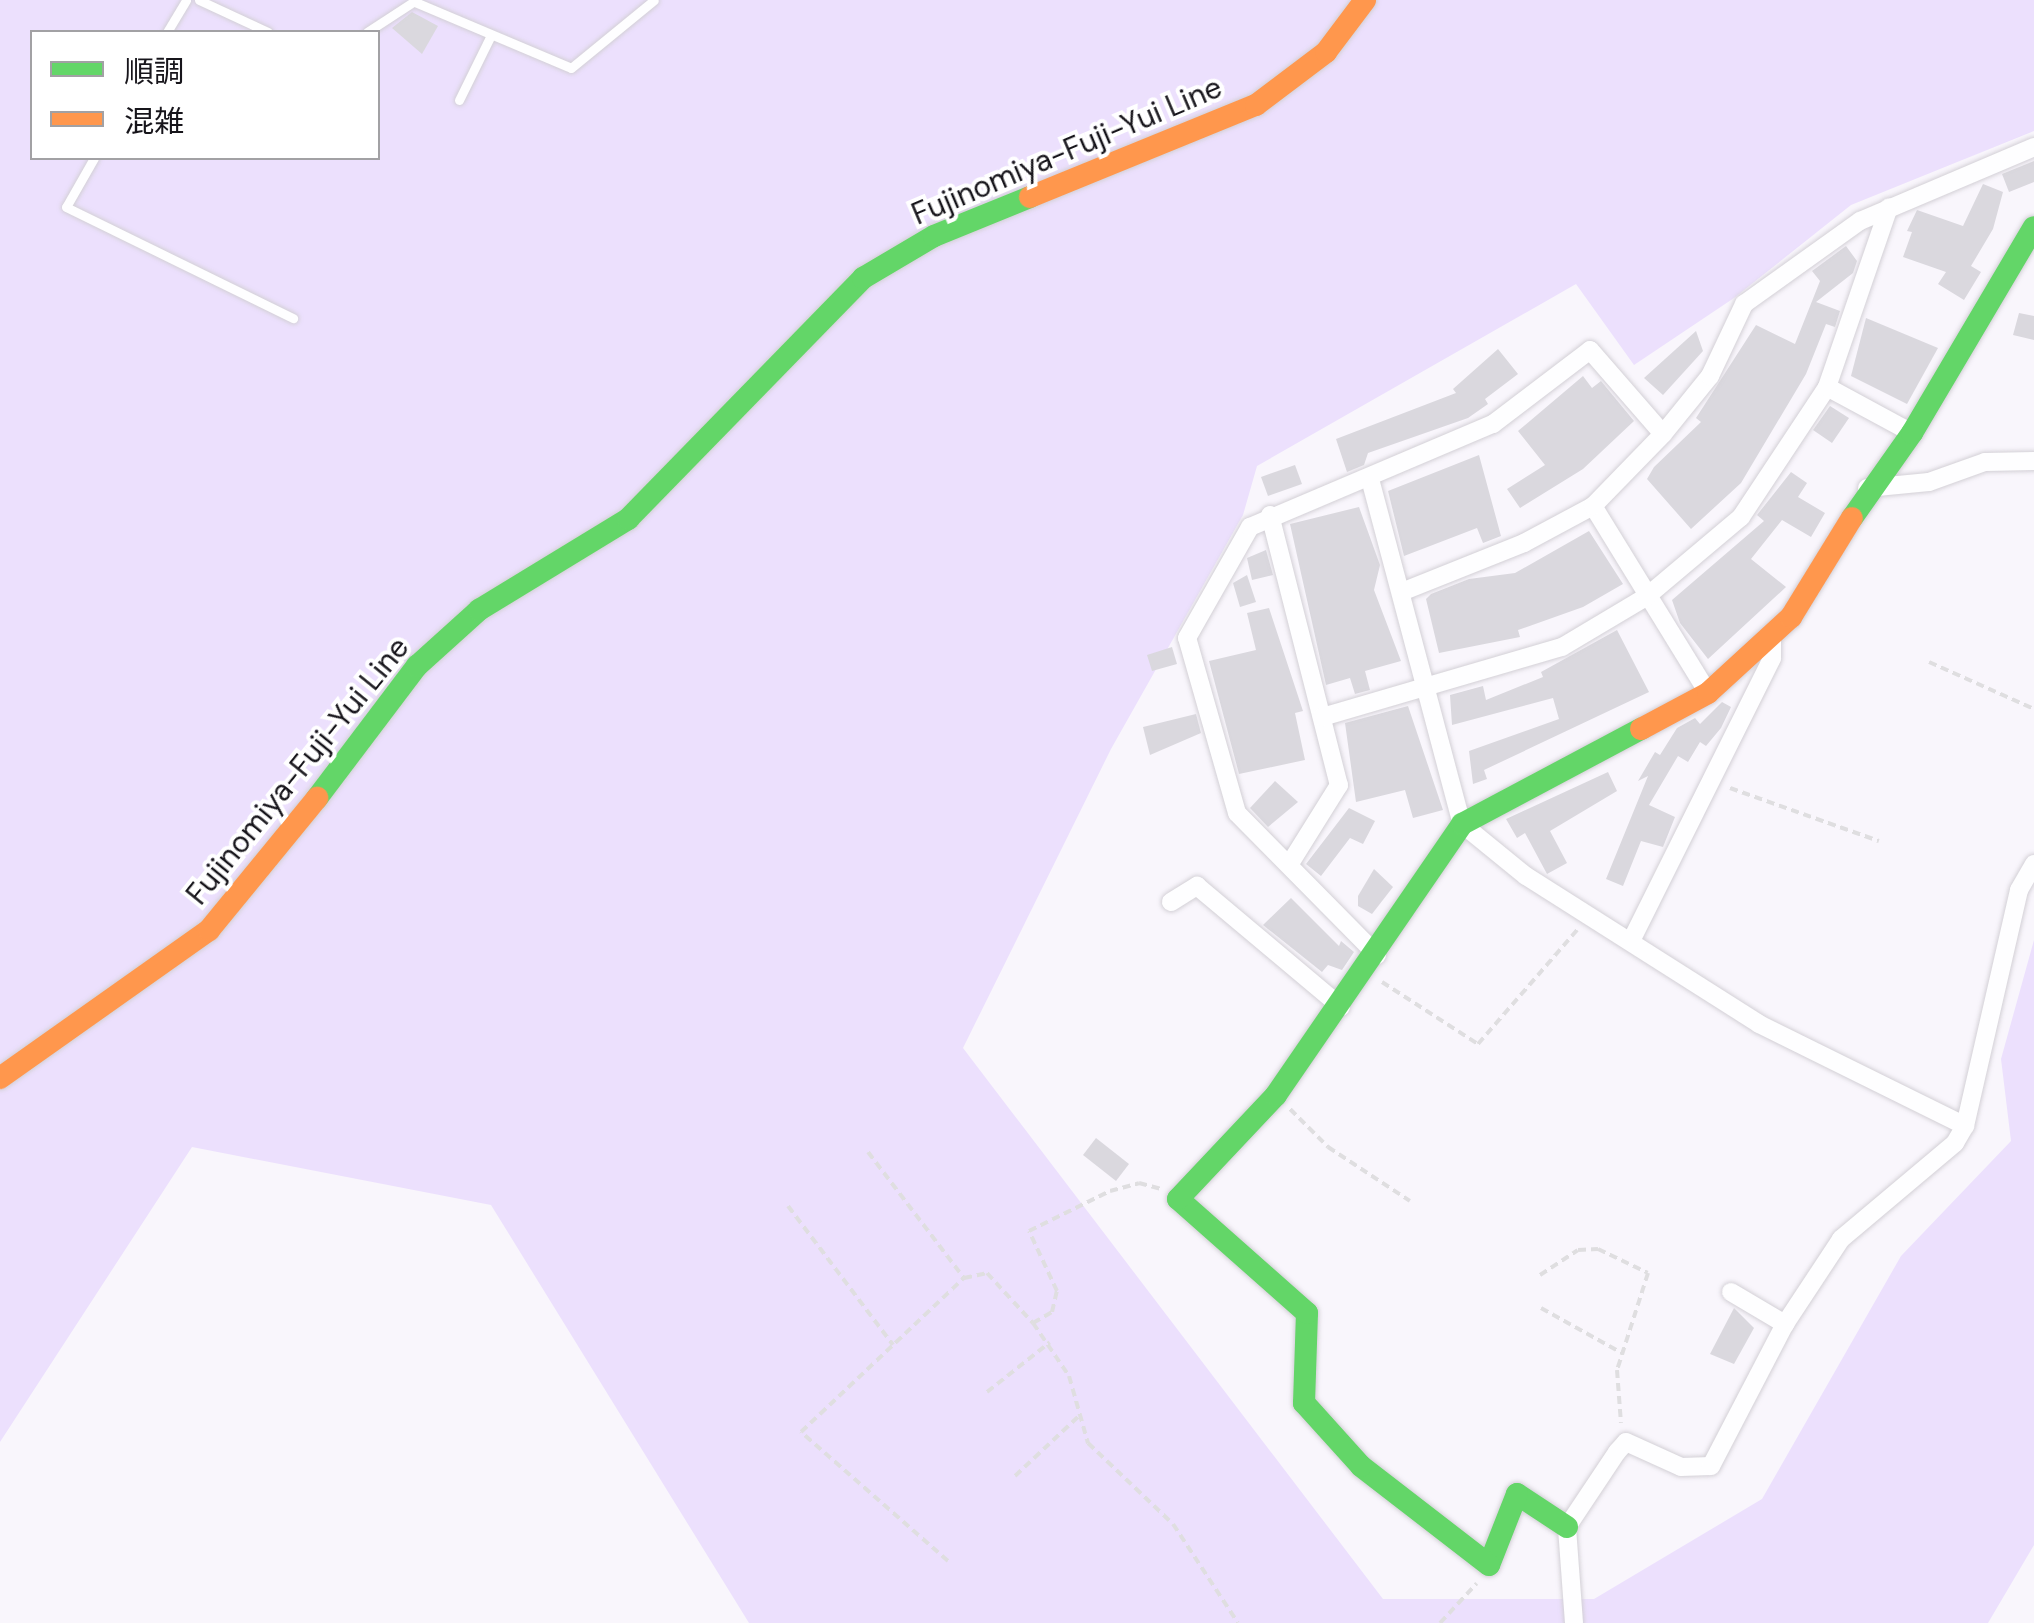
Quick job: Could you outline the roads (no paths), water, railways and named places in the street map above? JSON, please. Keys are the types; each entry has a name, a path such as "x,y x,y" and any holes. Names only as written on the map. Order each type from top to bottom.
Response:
{"street":[{"name":"Fujinomiya-Fuji-Yui Line","path":"0,1078 209,930 271,860 417,666 479,610 628,519 863,278 934,236 1256,105 1326,52 1365,0"},
{"path":"1404,590 1524,543 1593,506 1663,434 1710,376 1744,304 1831,239 1889,208 2034,147"},
{"path":"1322,717 1562,647 1646,597 1742,517 1826,387 1889,208"},
{"path":"1566,1527 1517,1494 1488,1564 1361,1466 1304,1403 1307,1312 1178,1200 1276,1095 1372,962 1462,824 1708,693 1772,635 1825,571 1867,488 1912,433 2034,227"},
{"path":"1372,962 1289,865 1237,813 1188,638 1250,527 1270,514 1370,479 1493,424 1590,350 1663,434"},
{"path":"1826,387 1912,433"},
{"path":"1867,488 1930,482 1985,462 2034,461"},
{"path":"1370,479 1404,590 1462,824 1526,876 1759,1024 1965,1126"},
{"path":"1593,506 1708,693"},
{"path":"1270,514 1338,785 1289,865"},
{"path":"1632,940 1700,812 1707,779 1772,658 1772,635"},
{"path":"1574,1623 1566,1527 1626,1442 1681,1467 1711,1466 1785,1324 1841,1239 1955,1144 1965,1126 2019,890 2034,864"},
{"path":"1170,902 1197,886 1341,1007"},
{"path":"1731,1292 1785,1324"}],"lane":[{"path":"168,30 186,0"},
{"path":"200,0 264,30"},
{"path":"370,30 416,1 571,68 654,0"},
{"path":"459,100 492,35"},
{"path":"93,160 66,207 293,318"}]}
